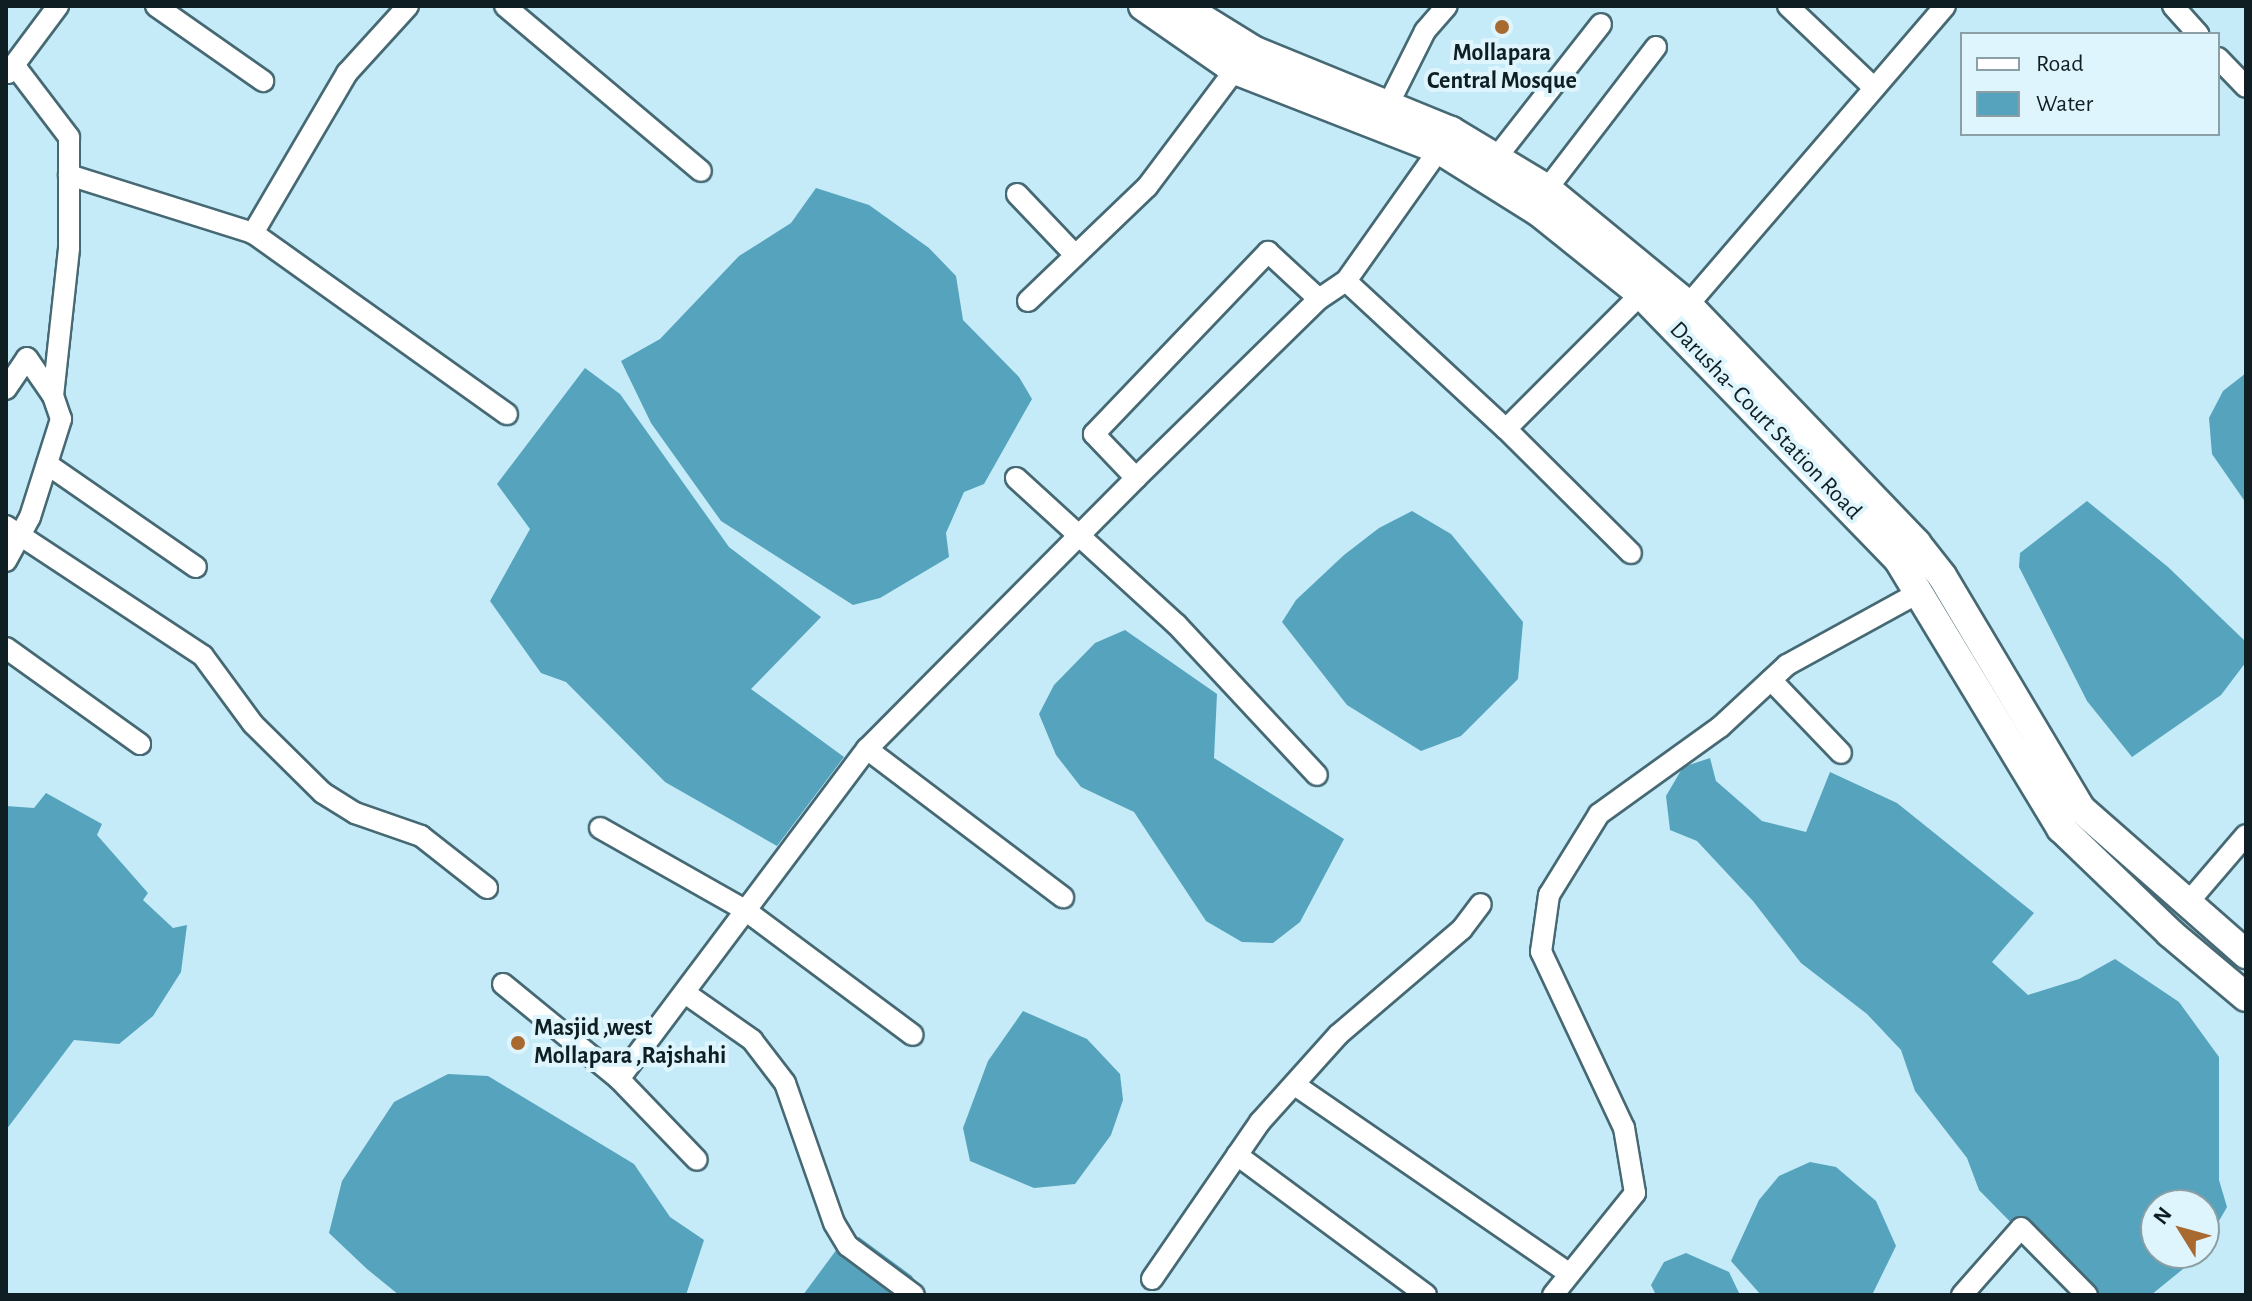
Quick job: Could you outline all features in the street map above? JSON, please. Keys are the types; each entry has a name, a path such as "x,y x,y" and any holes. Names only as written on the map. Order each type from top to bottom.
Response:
{"street":[{"path":"53,396 69,248 69,137 10,71 58,6"},
{"path":"156,6 263,81"},
{"path":"253,233 347,73 408,6"},
{"path":"505,6 701,171"},
{"name":"Darusha- Court Station Road","path":"1143,6 1235,70 1383,114"},
{"name":"Darusha- Court Station Road","path":"1182,6 1255,51 1383,114 1496,158 1547,189 1688,305 1916,543 1942,576 2081,809 2186,905 2246,954"},
{"path":"1383,114 1425,31 1447,6"},
{"path":"1788,6 1874,88"},
{"path":"2173,6 2196,32"},
{"path":"1688,305 1874,88 1933,11"},
{"path":"1496,158 1601,24"},
{"path":"1547,189 1656,47"},
{"path":"2220,60 2246,87"},
{"path":"1028,301 1147,187 1235,70"},
{"path":"619,1079 867,749 1319,299 1346,281 1446,141"},
{"name":"Darusha- Court Station Road","path":"1446,141 1641,294 1799,452 1898,559 2061,828 2170,933 2246,997"},
{"path":"69,175 253,233 507,414"},
{"path":"1017,194 1075,255"},
{"path":"1136,478 1094,434 1268,252 1319,299"},
{"path":"1346,281 1506,429 1631,553"},
{"path":"1506,429 1641,294"},
{"path":"6,389 27,358 53,396 61,419 47,464 13,531 6,561"},
{"path":"47,464 196,567"},
{"path":"1016,478 1177,625 1317,775"},
{"path":"13,531 203,656 253,724 323,793 355,813 421,836 487,888"},
{"path":"1553,1295 1567,1272 1635,1193 1624,1128 1541,952 1549,895 1599,814 1720,727 1787,665 1920,592"},
{"path":"6,648 140,744"},
{"path":"1771,680 1841,753"},
{"path":"867,749 1063,897"},
{"path":"600,828 745,910 913,1035"},
{"path":"2186,905 2246,835"},
{"path":"1152,1279 1237,1155 1338,1035 1462,929 1481,904"},
{"path":"503,984 619,1079 697,1160"},
{"path":"685,993 752,1040 785,1083 834,1223 848,1246 914,1295"},
{"path":"1295,1085 1567,1272"},
{"path":"1237,1155 1426,1295"},
{"path":"1962,1295 2021,1228 2087,1295"}],"water":[{"path":"816,188 869,205 929,248 956,276 963,320 1019,377 1032,399 984,484 964,492 946,533 949,557 880,598 853,605 721,521 651,423 621,361 660,339 739,256 791,223"},
{"path":"585,368 620,394 729,547 821,617 751,689 844,757 777,846 665,782 566,682 541,673 490,601 530,529 497,484"},
{"path":"2246,373 2246,503 2212,454 2209,418 2223,391"},
{"path":"2087,501 2168,567 2246,642 2246,662 2221,695 2132,757 2087,701 2019,567 2020,553"},
{"path":"1412,511 1451,534 1523,622 1518,679 1461,736 1421,751 1347,705 1282,622 1296,600 1344,555 1379,528"},
{"path":"1125,630 1217,694 1214,758 1344,839 1300,922 1273,943 1242,942 1206,921 1134,812 1081,787 1056,755 1039,714 1054,685 1095,643"},
{"path":"1710,758 1716,781 1762,821 1806,832 1830,772 1897,803 2034,913 1992,962 2028,995 2079,979 2115,959 2179,1002 2219,1057 2219,1180 2227,1207 2220,1219 2220,1189 2140,1189 2140,1269 2183,1269 2151,1295 2082,1295 1979,1190 1967,1158 1915,1091 1901,1050 1867,1014 1801,963 1753,901 1697,841 1670,830 1666,796 1683,767"},
{"path":"46,793 102,824 97,835 148,893 143,900 173,928 187,925 181,972 153,1016 119,1044 74,1040 6,1130 6,806 34,808"},
{"path":"1023,1011 1087,1039 1120,1074 1123,1100 1111,1135 1075,1184 1034,1188 970,1161 963,1128 988,1061"},
{"path":"448,1074 488,1076 634,1164 670,1217 704,1240 686,1295 399,1295 367,1269 329,1233 342,1181 394,1102"},
{"path":"1810,1162 1836,1167 1876,1201 1896,1246 1872,1295 1761,1295 1731,1261 1759,1200 1779,1176"},
{"path":"859,1237 912,1276 922,1295 803,1295 840,1245"},
{"path":"1686,1253 1729,1272 1740,1295 1656,1295 1651,1285 1664,1262"}],"place":[{"name":"Mollapara Central Mosque","path":"1502,27"},
{"name":"Masjid ,west Mollapara ,Rajshahi","path":"518,1043"}]}
